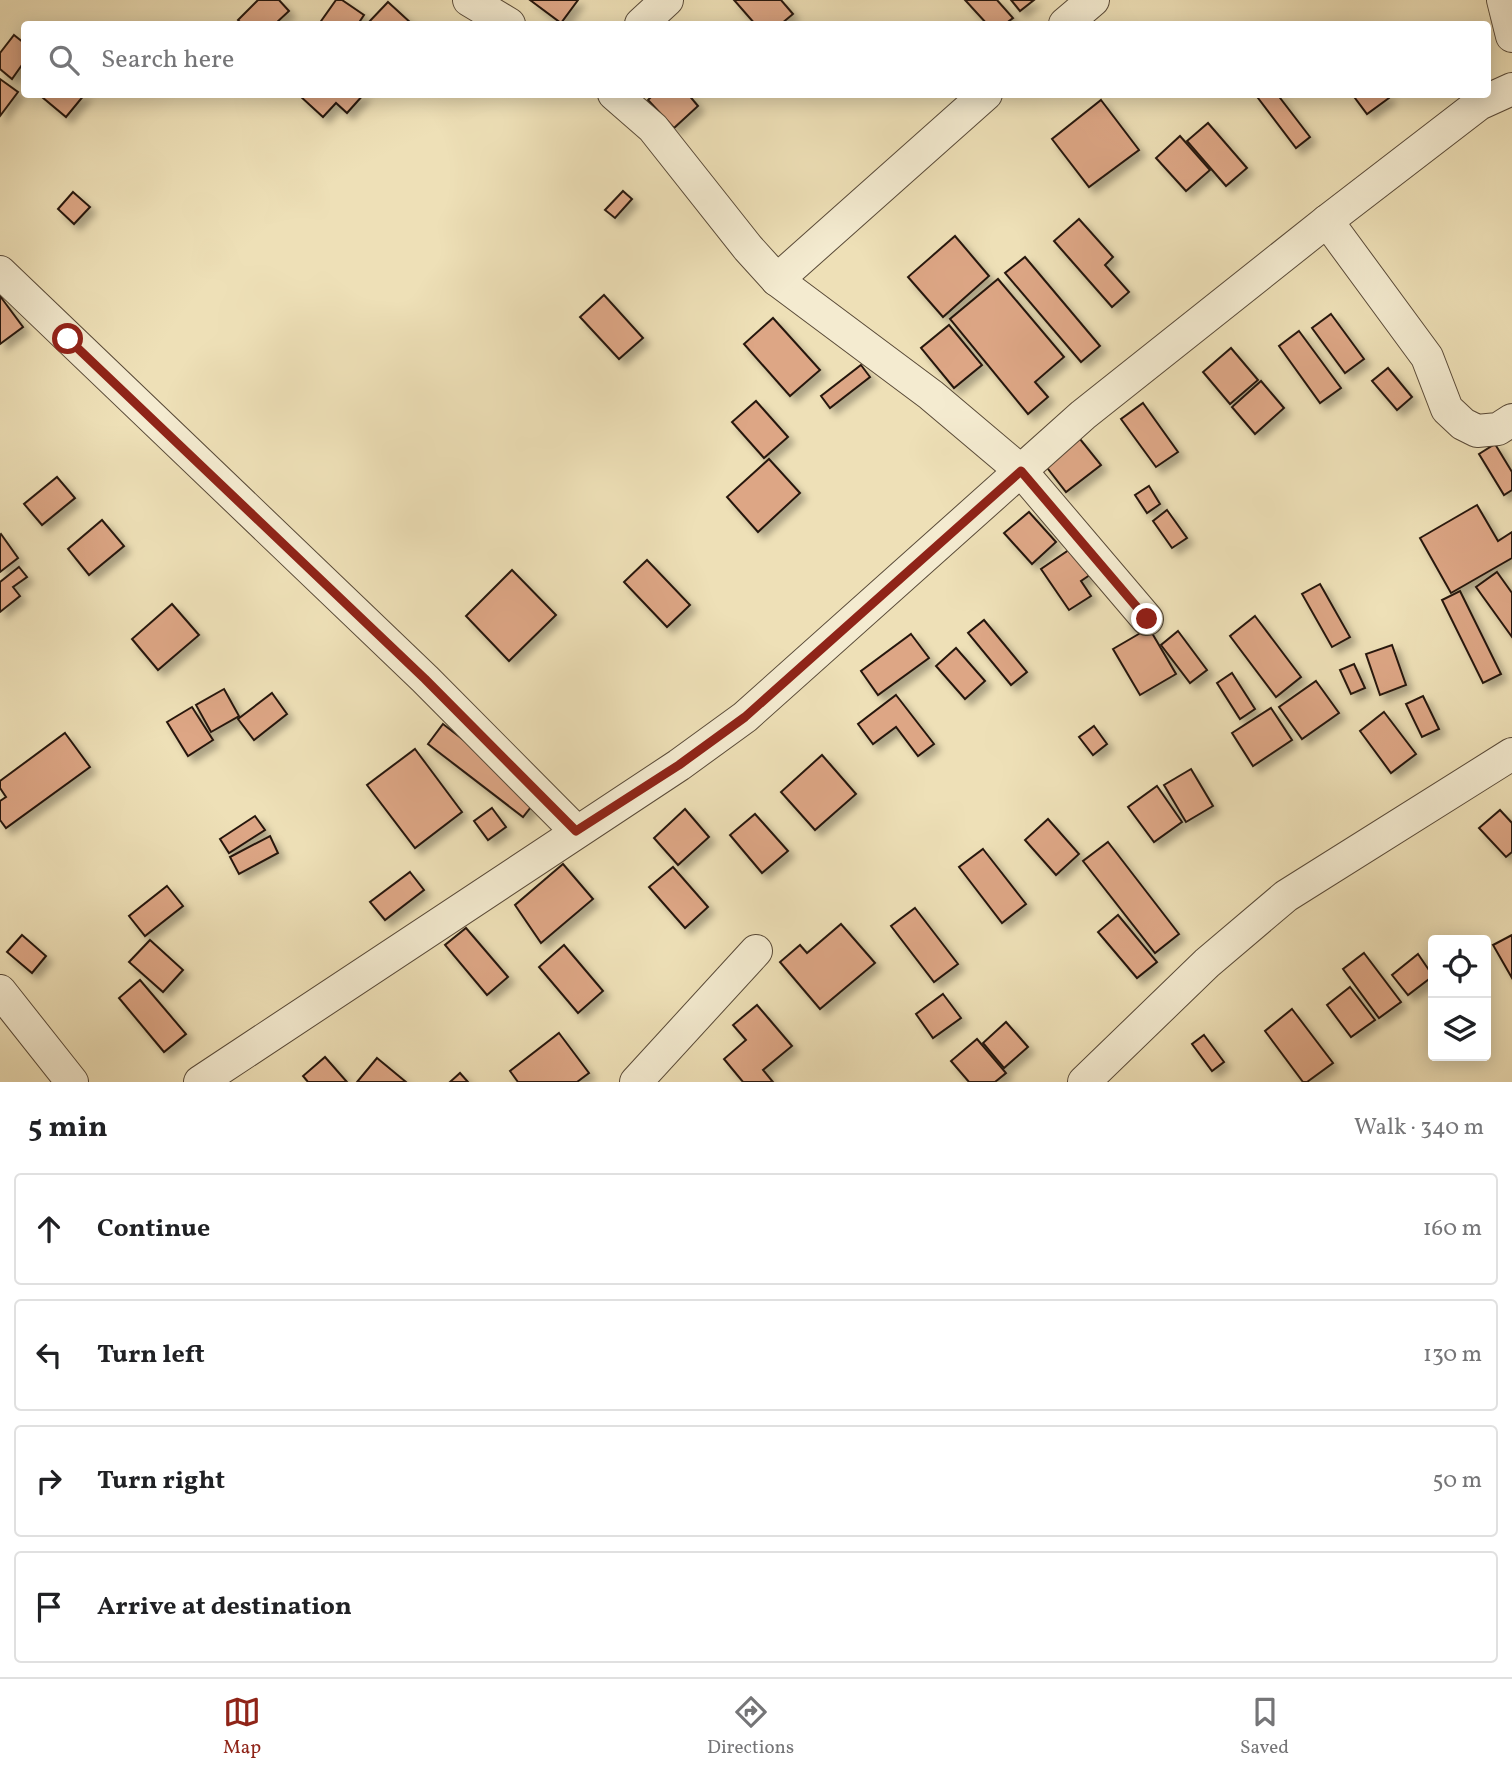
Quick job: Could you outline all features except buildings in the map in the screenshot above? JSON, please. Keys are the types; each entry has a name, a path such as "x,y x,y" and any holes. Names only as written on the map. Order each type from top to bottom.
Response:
{"street":[{"path":"469,0 504,21"},
{"path":"644,21 667,0"},
{"path":"1068,21 1093,0"},
{"path":"1503,0 1512,36"},
{"path":"200,1082 679,765 745,717 1083,415 1479,104 1512,89"},
{"path":"619,98 653,128 748,248 777,280 931,396 1021,471 1147,619"},
{"path":"777,280 982,98"},
{"path":"1327,221 1426,357 1447,409 1463,425 1477,431 1497,429 1512,420"},
{"path":"0,272 425,679 576,831"},
{"path":"1084,1082 1207,963 1286,896 1512,754"},
{"path":"636,1082 756,951"},
{"path":"0,990 72,1082"}],"route":[{"path":"68,339 425,679 576,831 679,765 745,717 1021,471 1147,619"}]}
